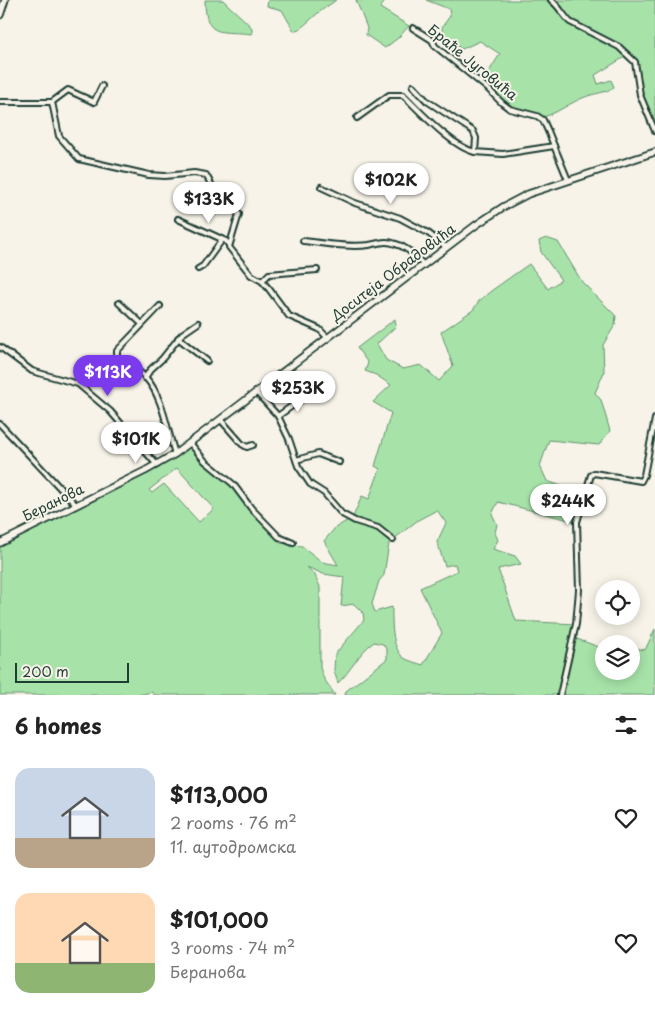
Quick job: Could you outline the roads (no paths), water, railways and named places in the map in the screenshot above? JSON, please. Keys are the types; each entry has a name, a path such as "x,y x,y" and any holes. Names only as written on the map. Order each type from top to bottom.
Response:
{"main road":[{"path":"0,14 6,0"},
{"name":"Доситеја Обрадовића","path":"173,455 487,217 512,202 568,180 655,152"},
{"name":"Беранова","path":"0,543 157,465 173,455"}],"street":[{"path":"551,0 570,22 619,47 635,62 640,95 655,130"},
{"name":"Браће Југовића","path":"413,28 432,40 435,46 510,109 539,118 548,131 568,180"},
{"path":"0,102 52,102 68,90 94,102 102,86"},
{"path":"413,86 419,94 432,104 473,131 476,138 475,152"},
{"path":"357,118 390,95 403,95 448,137 469,150 503,154 554,146"},
{"path":"52,102 59,136 79,159 149,175 206,174 216,193 239,214 228,244"},
{"path":"321,187 355,203 400,218 428,233 446,247"},
{"path":"178,219 228,244 251,275 262,281 289,316 319,329 328,338"},
{"path":"198,269 212,256 222,240"},
{"path":"303,241 338,245 369,245 380,242 396,244 406,248 424,264"},
{"path":"262,281 269,274 317,270"},
{"path":"119,303 142,324"},
{"path":"160,306 116,354 117,357 145,378 155,392 173,455"},
{"path":"145,378 178,338 187,329 198,323"},
{"path":"178,338 207,361"},
{"path":"0,347 32,371 78,384 110,411 157,465"},
{"path":"257,392 278,416 289,439 298,466 310,484 324,493 342,514 354,521 378,528 393,540"},
{"path":"278,416 306,396"},
{"path":"560,695 574,638 577,615 579,590 577,522 590,475 594,473 641,481 644,475 655,419"},
{"path":"221,420 242,444 247,447 253,445"},
{"path":"0,424 76,505"},
{"path":"190,443 205,461 233,484 251,508 279,537 293,543"},
{"path":"296,460 318,454 339,462"}]}
